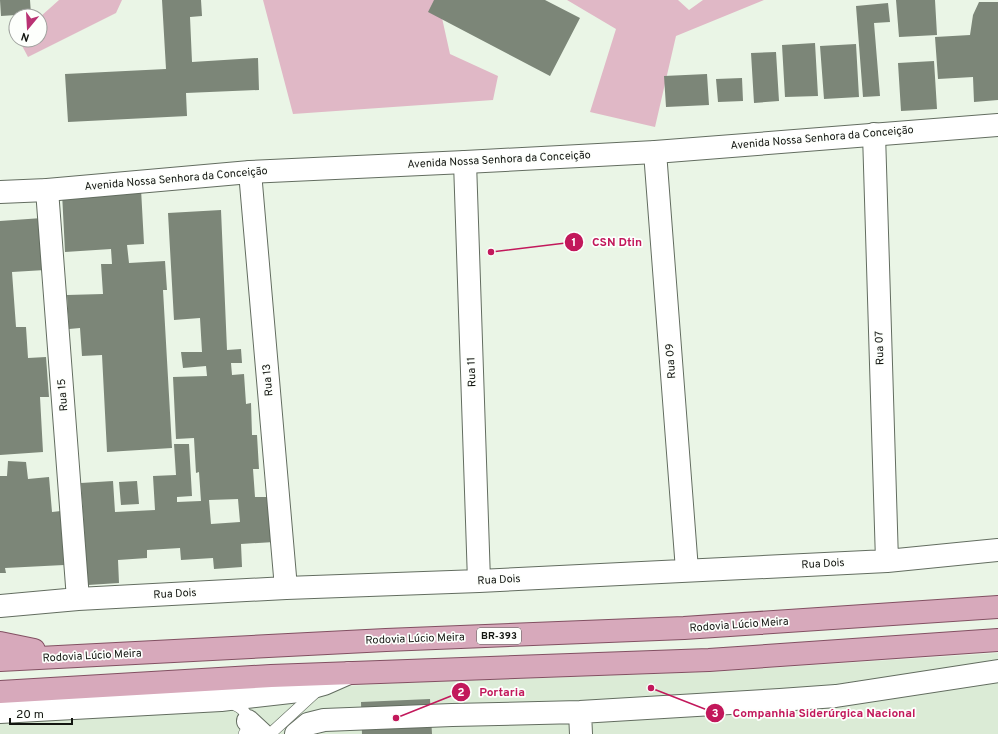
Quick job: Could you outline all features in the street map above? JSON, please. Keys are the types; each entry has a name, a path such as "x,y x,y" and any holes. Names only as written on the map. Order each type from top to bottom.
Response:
{"main road":[{"name":"Rodovia Lúcio Meira","path":"0,660 386,640 684,628 998,607"},
{"path":"0,692 271,676 710,660 998,640"},
{"path":"0,643 70,657"}],"street":[{"name":"Avenida Nossa Senhora da Conceição","path":"0,192 47,190 250,172 655,152 998,125"},
{"name":"Rua 07","path":"874,134 886,561"},
{"name":"Rua 09","path":"655,152 687,570"},
{"name":"Rua 11","path":"465,162 479,581"},
{"name":"Rua 13","path":"250,172 286,588"},
{"name":"Rua 15","path":"47,190 78,599"},
{"name":"Rua Dois","path":"0,606 78,599 286,588 479,581 886,561 998,550"},
{"path":"296,734 308,724 315,722 452,715 580,712 836,696 998,671"},
{"path":"0,712 221,700 317,691 349,673"},
{"path":"315,722 308,715 307,710 317,691"},
{"path":"580,712 581,734"}],"lane":[{"path":"270,734 317,691"},
{"path":"221,700 241,708 247,716 252,730"}],"shaded area":[{"path":"59,0 122,0 116,13 48,47 48,10"},
{"path":"263,0 438,0 450,54 498,76 493,100 293,114"},
{"path":"567,0 678,0 689,10 703,0 764,0 676,36 655,127 590,112 616,29"},
{"path":"23,48 46,48 28,57"},
{"path":"998,653 998,734 0,734 0,704 400,683 711,672"}],"building":[{"path":"0,0 30,0 31,8 8,8 8,16 1,16"},
{"path":"162,0 201,0 202,16 190,17 192,62 258,58 259,90 186,93 187,116 68,122 65,74 166,69"},
{"path":"434,0 545,0 580,18 550,76 428,12"},
{"path":"896,0 935,0 937,35 899,37"},
{"path":"979,2 998,2 998,100 974,102 973,77 938,79 935,37 970,35 973,15"},
{"path":"888,3 890,22 874,23 880,96 863,97 856,6"},
{"path":"815,43 818,96 785,97 782,45"},
{"path":"856,44 859,97 824,99 820,46"},
{"path":"776,52 779,101 754,103 751,53"},
{"path":"934,61 937,109 901,111 898,63"},
{"path":"707,74 709,105 666,107 664,76"},
{"path":"742,78 743,101 718,102 716,79"},
{"path":"141,189 144,244 127,245 129,263 165,261 167,290 163,290 172,448 107,452 102,355 82,356 80,328 69,329 67,295 103,294 101,264 112,264 111,249 65,252 62,193"},
{"path":"221,210 227,350 241,349 242,363 231,363 232,375 244,374 246,404 251,403 252,435 257,435 259,469 253,469 255,497 271,497 274,542 241,544 242,567 214,569 213,558 181,560 180,548 147,550 147,558 118,560 119,583 88,585 81,483 113,481 115,512 155,510 153,476 176,475 174,444 189,444 192,496 177,497 177,502 201,501 199,472 196,473 194,438 176,439 173,377 207,376 206,366 183,368 181,352 202,352 200,318 174,320 168,213","holes":["238,499 240,522 211,524 209,500"]},
{"path":"42,218 45,270 12,272 16,327 26,327 28,358 46,357 49,397 40,397 43,452 0,455 0,221"},
{"path":"8,461 26,462 28,479 49,477 52,512 61,511 64,565 5,568 6,573 0,573 0,476 7,476"},
{"path":"137,481 139,504 121,505 119,482"},
{"path":"430,699 432,734 362,734 361,702"}],"place":[{"name":"CSN Dtin","path":"491,252"},
{"name":"Companhia Siderúrgica Nacional","path":"651,688"},
{"name":"Portaria","path":"396,718"}]}
